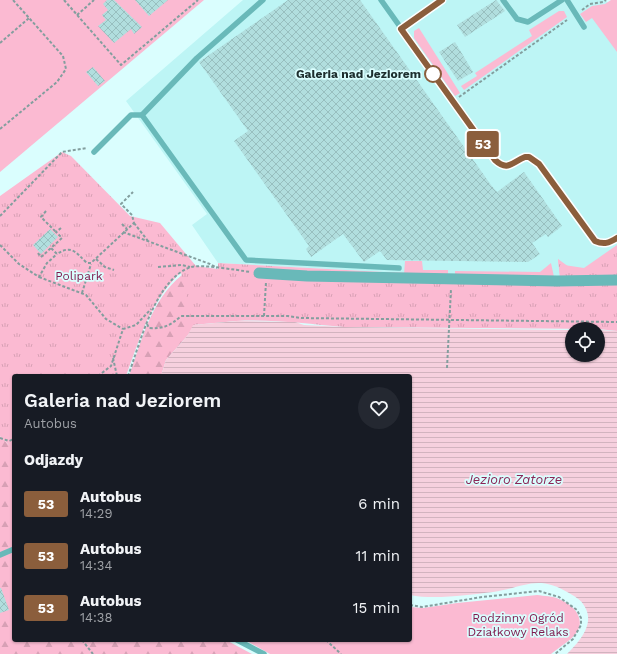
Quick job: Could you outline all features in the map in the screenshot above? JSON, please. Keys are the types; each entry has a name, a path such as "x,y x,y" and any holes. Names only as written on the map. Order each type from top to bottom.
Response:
{"street":[{"path":"259,273 307,276 452,279 617,280"}],"lane":[{"path":"94,152 131,115 142,115 197,58 263,0"},
{"path":"381,0 461,113 500,165 507,166 525,157 534,160 539,164 595,241 602,244 610,243 617,238"},
{"path":"401,29 442,0"},
{"path":"503,0 517,19 528,22 562,0"},
{"path":"567,0 584,27"},
{"path":"142,115 246,260 399,268"},
{"path":"0,556 12,550"},
{"path":"242,642 264,654"}],"path":[{"path":"0,129 57,82 66,69 63,56 13,0"},
{"path":"64,0 121,65 198,0"},
{"path":"77,15 94,0"},
{"path":"579,12 590,4 606,0"},
{"path":"0,43 30,18"},
{"path":"457,98 567,20"},
{"path":"0,216 62,152 89,148 94,152"},
{"path":"133,192 121,204 132,215 134,223 149,242"},
{"path":"38,253 42,257 62,238 41,216 46,211"},
{"path":"82,293 91,263 134,223"},
{"path":"122,224 127,229"},
{"path":"56,232 61,228"},
{"path":"123,232 210,264 218,269"},
{"path":"0,245 19,264 39,277 82,293 90,299 106,319 123,329 136,326 152,308 170,283 181,272 191,267"},
{"path":"51,248 57,254"},
{"path":"39,277 47,263 65,249 70,249 87,263 91,263"},
{"path":"96,259 106,267 114,270"},
{"path":"158,267 182,265 259,273"},
{"path":"447,368 452,279"},
{"path":"264,316 266,281"},
{"path":"129,374 152,308"},
{"path":"147,324 149,328 156,329 169,327 181,316 617,322"},
{"path":"101,374 111,366 123,329"},
{"path":"113,357 117,374"},
{"path":"0,438 9,441 12,440"},
{"path":"412,605 422,607 482,597 539,591 559,597 576,610 581,618 581,625 573,639 555,654"},
{"path":"84,642 93,654"},
{"path":"328,642 341,654"}],"shaded area":[{"path":"243,0 606,0 617,16 617,248 584,272 560,277 383,272 218,263 192,225 207,214 126,101"}],"green space":[{"path":"0,0 204,0 0,172"},
{"path":"611,0 617,0 617,52 592,18 586,22 580,14 592,6 605,4"},
{"path":"559,11 564,11 567,17 464,90 461,86 477,76 475,73 532,36 529,30"},
{"path":"419,28 460,93 455,96 414,38 414,31"},
{"name":"Polipark","path":"62,152 71,156 130,216 160,223 196,266 218,269 218,263 383,272 560,277 558,259 576,272 584,272 617,248 617,331 605,330 605,322 565,322 565,329 344,327 263,321 236,321 193,325 181,272 170,284 153,308 127,374 12,374 12,448 0,436 0,196"},
{"path":"617,245 617,277 560,277 558,259 564,265 584,268"},
{"path":"405,261 422,261 423,270 448,270 448,275 404,275"},
{"path":"551,263 554,277 455,275 455,271 540,272"},
{"path":"182,275 202,313 188,335 166,360 162,374 130,374 143,335 155,308 171,285"},
{"path":"0,436 9,445 12,443 12,642 230,642 252,654 0,654"},
{"name":"Rodzinny Ogród Działkowy Relaks","path":"537,595 554,597 569,604 579,616 580,621 577,632 551,654 270,654 249,642 412,642 412,607 423,608"}],"water":[{"name":"Jezioro Zatorze","path":"237,321 295,322 304,325 344,327 565,330 565,362 605,362 605,330 617,331 617,654 567,654 584,634 588,622 588,615 583,603 558,587 548,584 531,584 493,592 451,596 430,597 412,595 412,374 162,374 166,360 188,335 193,325"}],"building":[{"path":"107,0 114,0 142,27 134,34 131,29 114,43 98,26 106,20 102,15 108,10 103,4"},
{"path":"135,0 168,0 149,16"},
{"name":"Galeria nad Jeziorem","path":"288,0 360,0 497,192 524,172 562,226 548,237 546,234 532,243 540,254 528,262 387,260 380,251 364,262 343,234 311,257 306,249 309,246 234,141 248,131 199,62"},
{"path":"496,0 505,11 465,37 457,25"},
{"path":"455,42 473,72 458,81 439,52"},
{"path":"93,67 105,81 98,86 86,72"},
{"path":"50,229 58,237 41,254 33,245"},
{"path":"0,588 9,610 0,613"}],"bus line":[{"name":"53","path":"442,0 401,29 495,160 500,165 507,166 525,157 529,157 534,160 539,164 595,241 602,244 610,243 617,238"}],"place":[{"name":"Galeria nad Jeziorem","path":"433,74"}]}
